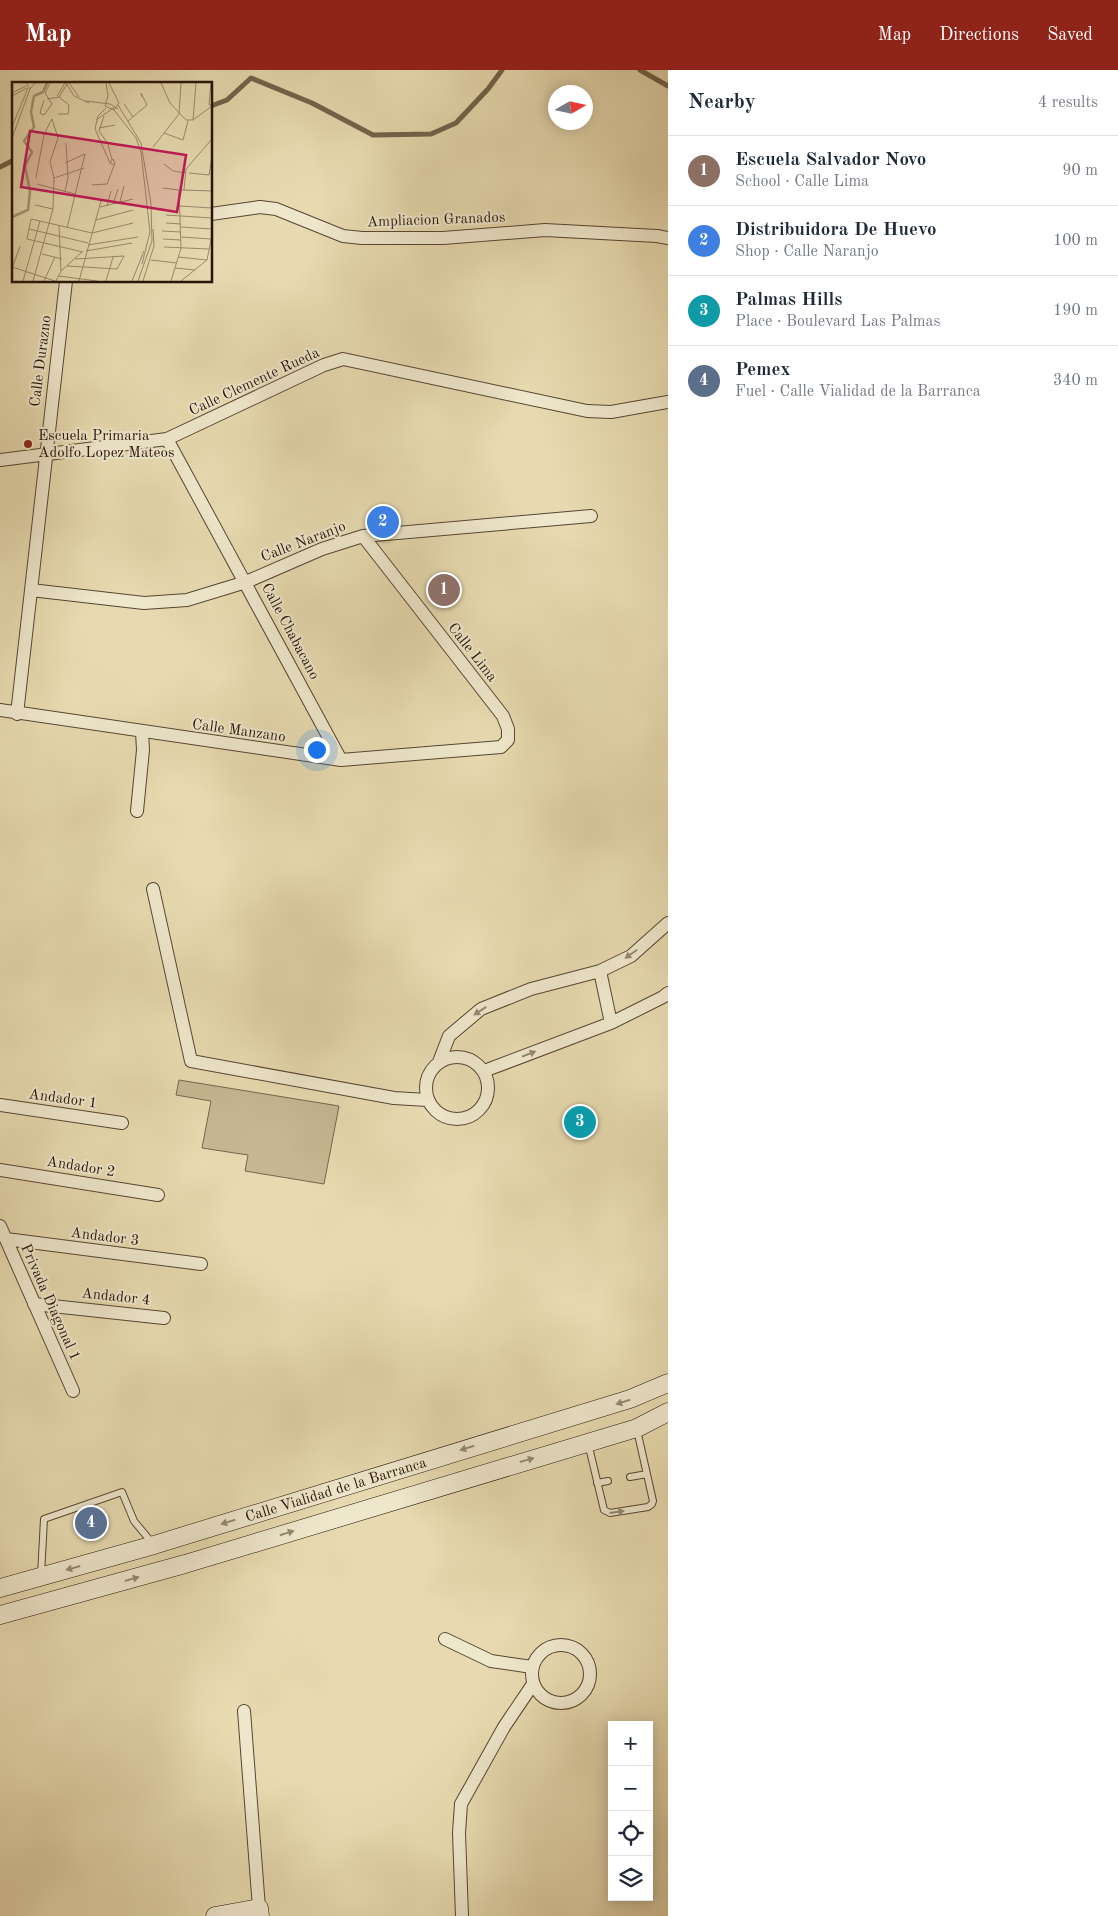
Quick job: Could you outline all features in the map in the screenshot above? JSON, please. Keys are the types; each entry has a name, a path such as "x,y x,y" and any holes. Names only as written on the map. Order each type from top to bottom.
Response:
{"main road":[{"name":"Calle Vialidad de la Barranca","path":"0,1588 154,1545 630,1400 668,1383"},
{"name":"Calle Vialidad de la Barranca","path":"0,1614 185,1564 637,1428 668,1412"},
{"path":"215,1916 260,1912"}],"street":[{"name":"Ampliacion Granados","path":"212,214 260,206 276,209 343,236 362,238 443,238 545,230 668,238"},
{"name":"Calle Durazno","path":"17,714 66,282"},
{"name":"Calle Clemente Rueda","path":"0,460 167,439 324,365 343,359 587,411 611,412 668,402"},
{"name":"Calle Chabacano","path":"167,439 341,760"},
{"name":"Calle Naranjo","path":"31,590 144,603 187,600 246,582 322,548 363,536 591,516"},
{"name":"Calle Lima","path":"363,536 503,716"},
{"name":"Calle Manzano","path":"0,710 341,760 501,747 508,740 508,728 503,716"},
{"path":"138,811 143,750 142,732"},
{"path":"153,889 192,1061 394,1098 428,1100"},
{"path":"439,1062 449,1036 481,1009 531,989 600,971 631,956 668,923"},
{"path":"600,971 611,1023"},
{"path":"484,1071 611,1023 663,998 668,993"},
{"path":"458,1056 468,1058 484,1071 488,1081 487,1097 480,1110 471,1117 451,1120 437,1113 428,1100 425,1090 426,1079 439,1062 458,1056"},
{"name":"Andador 1","path":"0,1105 122,1123"},
{"name":"Andador 2","path":"0,1170 158,1194"},
{"name":"Privada Diagonal 1","path":"0,1226 73,1391"},
{"name":"Andador 3","path":"6,1239 201,1264"},
{"name":"Andador 4","path":"34,1304 164,1318"},
{"path":"445,1639 491,1661 532,1667"},
{"path":"554,1645 569,1645 582,1652 590,1665 590,1681 583,1694 571,1702 556,1703 542,1696 533,1684 532,1667 540,1652 554,1645"},
{"path":"462,1916 459,1833 461,1804 504,1727 533,1684"},
{"path":"244,1711 260,1912"}],"lane":[{"path":"588,1442 606,1513 648,1506 653,1501 637,1428"},
{"path":"630,1477 647,1474"},
{"path":"597,1483 608,1481"},
{"path":"41,1578 44,1519 122,1492 134,1521 154,1545"}],"shaded area":[{"path":"179,1080 339,1106 324,1184 245,1171 248,1155 202,1148 211,1101 176,1095"}],"waterway":[{"path":"212,106 227,100 251,78 312,103 373,135 431,134 456,123 488,89 502,70"},
{"path":"640,70 668,86"},
{"path":"0,167 12,161"}],"place":[{"name":"Escuela Primaria Adolfo Lopez Mateos","path":"28,444"},
{"name":"Distribuidora De Huevo","path":"383,522"},
{"name":"Escuela Salvador Novo","path":"444,590"},
{"name":"Palmas Hills","path":"580,1122"},
{"name":"Pemex","path":"91,1523"}]}
